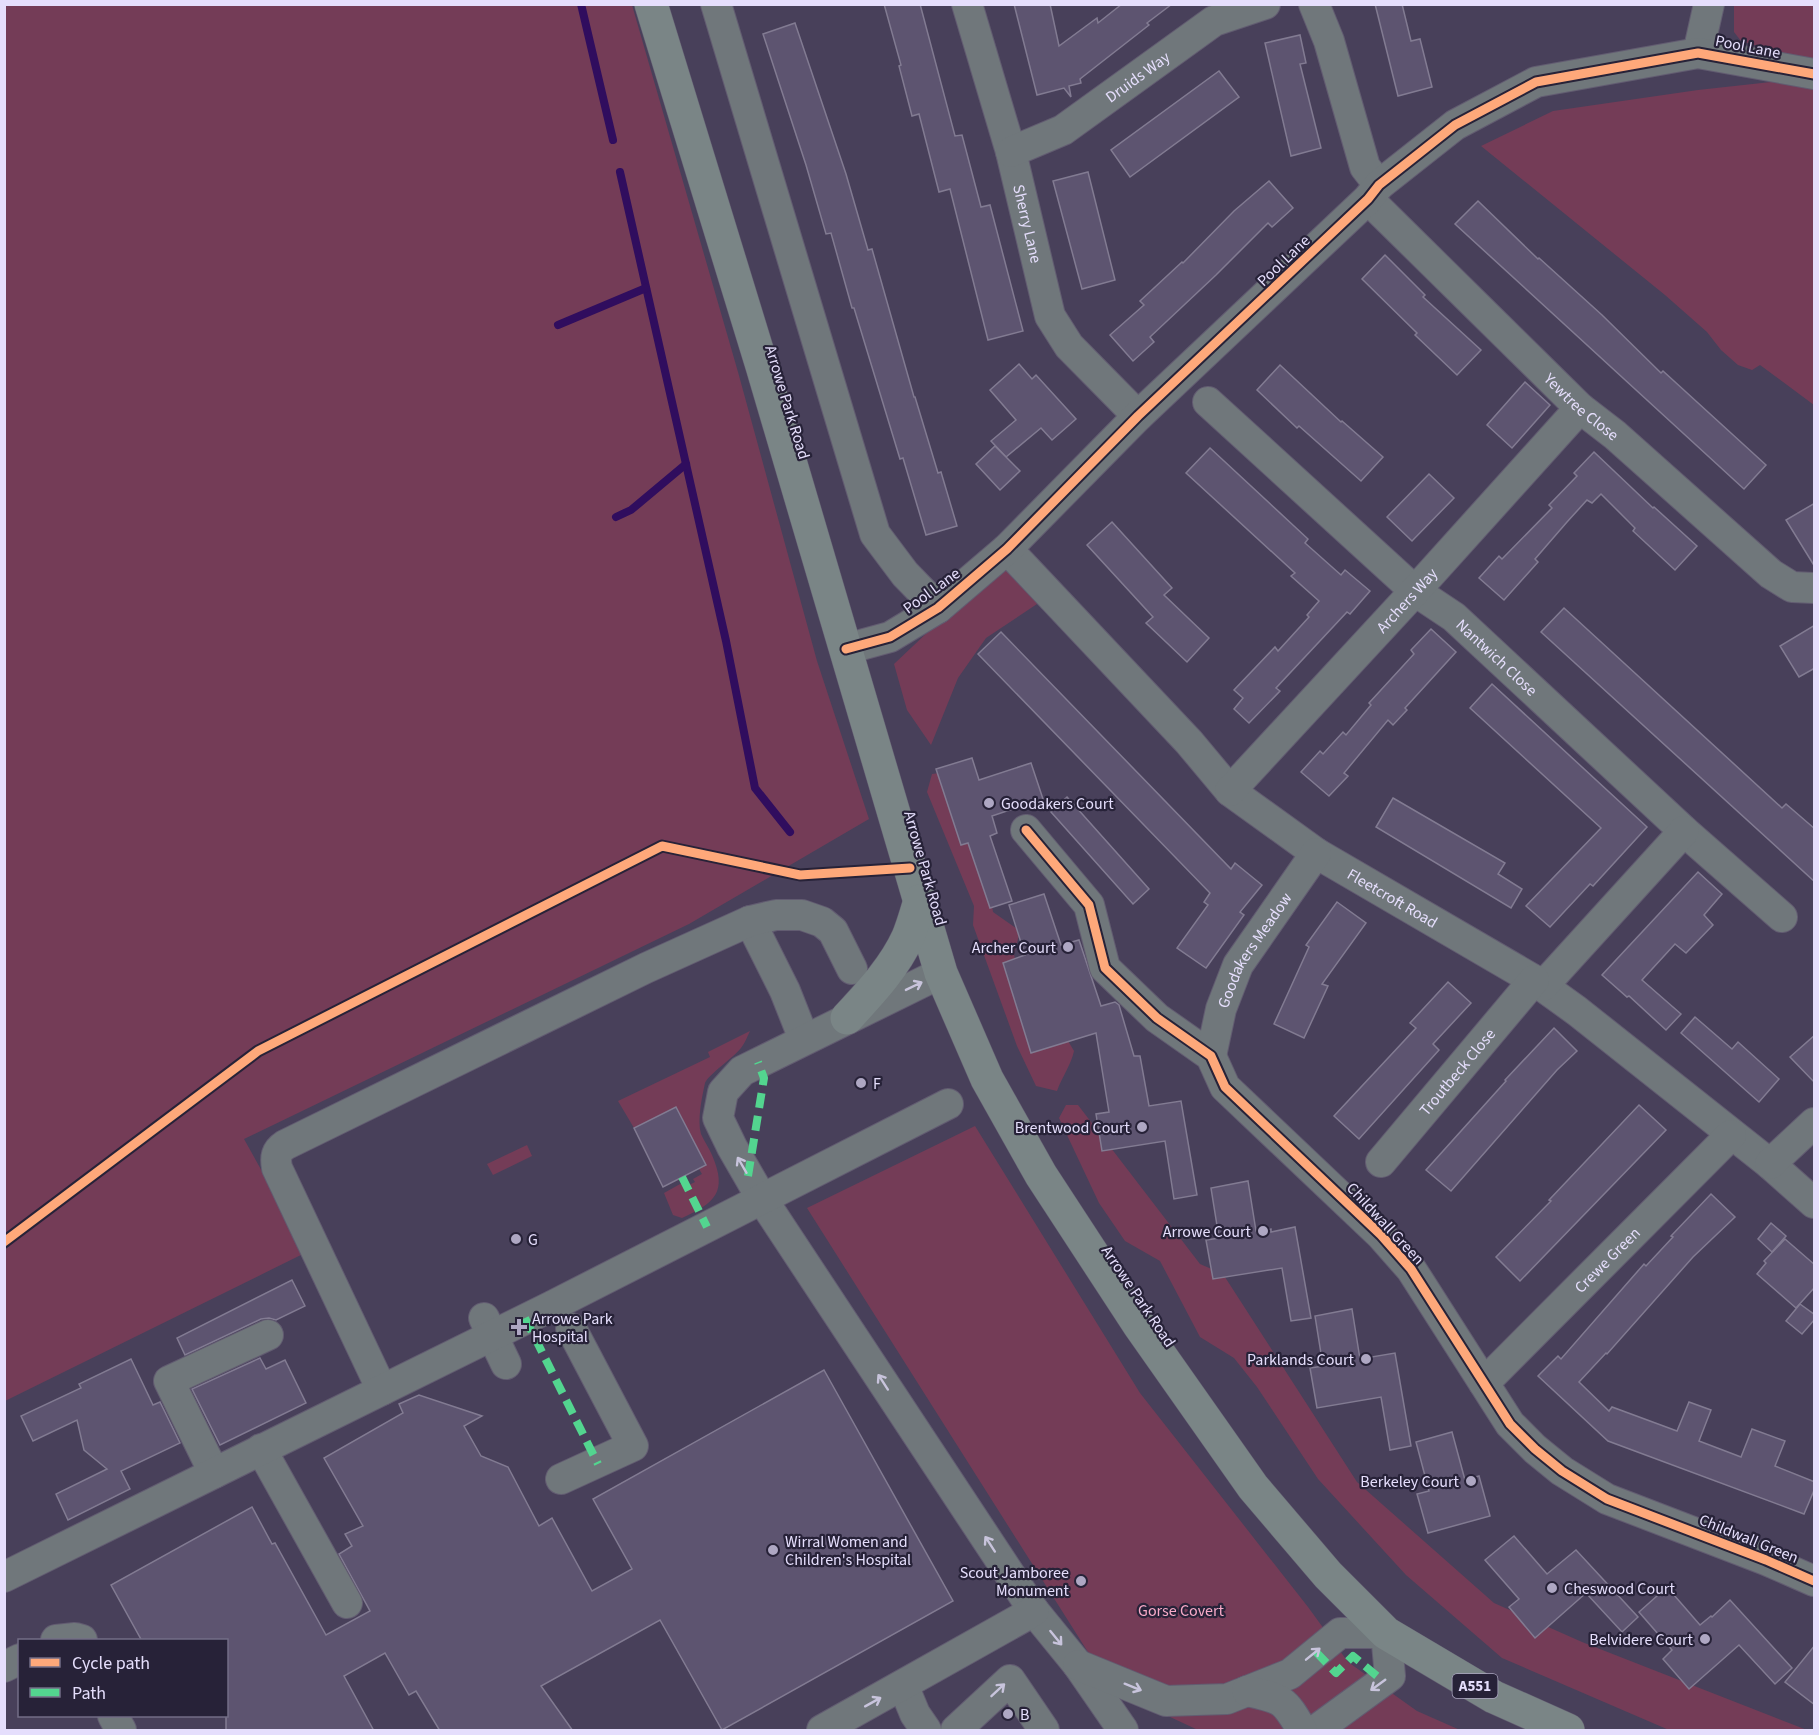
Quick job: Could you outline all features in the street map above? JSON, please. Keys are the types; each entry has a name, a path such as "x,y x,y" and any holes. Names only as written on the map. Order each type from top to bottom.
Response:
{"main road":[{"name":"Arrowe Park Road","path":"651,4 762,366 941,973 987,1079 1041,1175 1139,1325 1253,1487 1328,1575 1386,1633 1494,1697 1568,1731"},
{"path":"847,1018 878,984 897,958 909,936 920,901"}],"street":[{"path":"716,4 874,534 905,574 938,608"},
{"name":"Sherry Lane","path":"967,4 1011,152 1050,316 1069,346 1138,416"},
{"name":"Druids Way","path":"1011,152 1063,130 1214,21 1264,4"},
{"path":"1314,4 1329,41 1374,192"},
{"path":"1698,53 1709,4"},
{"name":"Pool Lane","path":"846,649 890,637 938,608 1007,549 1138,416 1374,192 1455,125 1536,82 1698,53 1815,74"},
{"name":"Yewtree Close","path":"1374,192 1580,408 1615,435 1771,574 1792,587 1815,588"},
{"name":"Nantwich Close","path":"1208,402 1415,591 1454,617 1684,831 1782,917"},
{"name":"Archers Way","path":"1230,791 1580,408"},
{"name":"Fleetcroft Road","path":"1007,549 1189,742 1230,791 1316,853 1538,983 1577,1011 1770,1164 1815,1203"},
{"path":"1026,830 1089,905 1106,968 1156,1018 1211,1056"},
{"name":"Troutbeck Close","path":"1381,1162 1538,983 1684,831"},
{"name":"Goodakers Meadow","path":"1211,1056 1221,1009 1238,965 1316,853"},
{"path":"382,1390 277,1168 278,1150 285,1144 646,968 750,921 776,915 802,915 822,922 833,931 852,969"},
{"path":"750,921 785,991 804,1039"},
{"path":"941,973 742,1071 723,1092 718,1118 762,1199 1034,1611 1078,1665 1123,1731"},
{"name":"Childwall Green","path":"1211,1056 1225,1087 1381,1235 1412,1269 1510,1424 1535,1449 1562,1471 1607,1499 1815,1581"},
{"path":"4,1577 382,1390 488,1326 548,1299 608,1292 648,1246 762,1199 948,1104"},
{"path":"1770,1164 1815,1123"},
{"name":"Crewe Green","path":"1484,1383 1731,1135"},
{"path":"488,1326 506,1364"},
{"path":"561,1479 633,1446 571,1328"},
{"path":"214,1473 169,1381 268,1335"},
{"path":"261,1449 347,1603"},
{"path":"822,1731 1034,1611"},
{"path":"1078,1665 1166,1701 1227,1699 1290,1674 1340,1632 1386,1633 1390,1676 1330,1726"},
{"path":"4,1667 18,1660"},
{"path":"956,1731 1010,1680 1043,1730"},
{"path":"903,1685 915,1714 926,1731"},
{"path":"1247,1690 1274,1697 1287,1705 1302,1731"},
{"path":"114,1717 121,1731"}],"green space":[{"path":"5,5 632,5 738,372 817,661 869,819 689,924 244,1139 307,1252 5,1401 5,1250 46,1211 24,1225 5,1233"},
{"path":"1734,5 1814,5 1814,63 1741,41 1734,32"},
{"path":"1799,79 1814,83 1814,405 1760,365 1752,370 1738,365 1721,350 1707,332 1665,295 1481,146 1553,111 1698,90"},
{"path":"1003,561 1035,595 1037,604 986,638 958,678 931,745 907,710 894,664"},
{"path":"947,772 986,866 993,912 1020,931 1014,955 1028,998 1064,1034 1074,1051 1057,1091 1036,1086 1017,1046 973,925 974,906 927,792 932,774"},
{"path":"750,1031 741,1048 705,1083 700,1108 700,1128 717,1168 719,1178 715,1195 693,1213 682,1218 673,1215 664,1193 682,1183 685,1187 695,1182 693,1179 702,1174 699,1169 706,1165 677,1108 634,1128 618,1101 710,1057 708,1052"},
{"path":"1066,1105 1078,1105 1200,1264 1223,1274 1357,1482 1494,1603 1582,1642 1807,1730 1669,1730 1502,1658 1406,1575 1318,1479 1257,1387 1234,1358 1200,1337 1160,1261 1125,1241 1099,1203 1059,1118"},
{"name":"Gorse Covert","path":"975,1126 1140,1393 1308,1607 1348,1662 1417,1711 1460,1730 1198,1730 1112,1690 807,1208"},
{"path":"527,1145 532,1156 493,1175 487,1164"}],"building":[{"path":"884,4 920,4 955,136 962,135 981,207 990,205 1023,331 988,340 950,189 939,192 919,114 912,116"},
{"path":"1014,4 1050,4 1059,46 1097,18 1098,23 1122,4 1172,4 1080,79 1081,83 1069,86 1071,97 1064,88 1037,95"},
{"path":"1375,4 1402,4 1411,41 1420,39 1432,87 1398,96"},
{"path":"795,23 846,174 868,250 872,249 914,397 938,473 941,472 957,526 926,535 903,458 900,459 854,308 852,308 831,233 826,234 763,34"},
{"path":"1300,35 1306,63 1300,64 1321,148 1291,156 1265,43"},
{"path":"1219,71 1239,97 1130,177 1111,150"},
{"path":"1088,172 1115,280 1082,289 1053,181"},
{"path":"1269,181 1293,208 1272,227 1268,223 1150,337 1154,342 1133,361 1110,335 1144,305 1140,301 1183,263 1234,211"},
{"path":"1478,201 1538,259 1602,315 1661,373 1663,371 1766,465 1744,489 1455,224"},
{"path":"1385,255 1425,295 1423,297 1481,350 1457,375 1362,279"},
{"path":"1019,364 1032,379 1036,375 1076,419 1052,440 1041,428 1006,457 991,441 1016,420 990,390"},
{"path":"1280,365 1341,422 1383,457 1361,481 1299,426 1297,428 1257,390"},
{"path":"1525,382 1550,405 1512,448 1487,425"},
{"path":"995,446 1020,471 1000,490 976,464"},
{"path":"1210,448 1308,539 1305,543 1341,575 1345,570 1370,591 1350,614 1347,612 1276,688 1280,691 1249,723 1234,709 1243,698 1234,690 1275,647 1278,651 1309,617 1307,615 1319,601 1291,576 1295,573 1186,473"},
{"path":"1594,452 1697,546 1675,570 1633,531 1635,528 1601,494 1592,503 1587,500 1535,559 1538,562 1504,600 1479,578 1499,556 1502,559 1552,508 1549,505 1577,476 1574,473"},
{"path":"1429,474 1454,498 1412,541 1387,517"},
{"path":"1815,503 1815,567 1786,520"},
{"path":"1112,522 1172,588 1164,595 1209,638 1187,662 1146,623 1153,617 1087,545"},
{"path":"1564,608 1782,808 1786,804 1815,829 1815,882 1541,632"},
{"path":"1815,625 1815,668 1799,677 1780,646"},
{"path":"1431,629 1456,652 1405,708 1407,710 1393,725 1388,720 1344,773 1348,776 1329,796 1301,772 1320,751 1323,754 1343,732 1346,735 1371,705 1369,703 1414,654 1411,650"},
{"path":"1001,632 1231,869 1235,863 1262,885 1240,912 1244,915 1206,968 1177,948 1208,905 1204,902 1210,893 978,654"},
{"path":"1492,684 1647,827 1593,886 1590,884 1550,927 1526,906 1601,828 1470,708"},
{"name":"Goodakers Court","path":"972,758 979,780 1031,763 1043,799 992,816 997,833 990,836 1012,901 990,908 968,843 961,845 936,769"},
{"path":"1067,797 1149,889 1133,904 1051,812"},
{"path":"1393,798 1505,863 1498,874 1522,889 1511,908 1376,827"},
{"path":"1698,872 1722,894 1704,915 1713,925 1686,953 1675,944 1642,980 1681,1014 1666,1030 1602,975"},
{"path":"1044,894 1061,945 1079,940 1101,1006 1115,1002 1119,1005 1134,1056 1140,1056 1149,1106 1181,1101 1197,1195 1174,1199 1165,1141 1102,1151 1096,1114 1109,1112 1096,1033 1031,1053 1003,963 1025,955 1009,905"},
{"path":"1337,902 1366,923 1322,984 1328,986 1304,1038 1274,1024 1309,947 1306,945"},
{"path":"1448,982 1471,1003 1433,1044 1439,1050 1359,1139 1334,1116 1416,1028 1410,1023"},
{"path":"1695,1017 1732,1049 1738,1042 1779,1079 1759,1102 1681,1033"},
{"path":"1554,1028 1577,1051 1557,1070 1451,1191 1426,1170"},
{"path":"1815,1035 1815,1083 1790,1057"},
{"path":"1639,1105 1666,1130 1520,1281 1496,1257"},
{"path":"676,1107 706,1165 663,1187 634,1128"},
{"name":"Arrowe Court","path":"1248,1181 1256,1231 1271,1229 1271,1232 1295,1227 1311,1318 1291,1321 1282,1268 1213,1279 1206,1240 1219,1238 1211,1188"},
{"path":"1711,1194 1735,1217 1693,1257 1607,1354 1579,1382 1609,1411 1612,1407 1677,1431 1689,1402 1711,1410 1699,1441 1741,1457 1752,1429 1785,1441 1775,1466 1815,1482 1815,1488 1804,1514 1608,1441 1538,1376 1558,1356 1561,1359 1644,1264 1646,1266"},
{"path":"1771,1223 1786,1236 1772,1252 1758,1239"},
{"path":"1785,1239 1815,1265 1815,1287 1796,1308 1757,1274 1766,1263 1764,1261"},
{"path":"292,1280 305,1306 276,1320 261,1319 185,1355 177,1338"},
{"path":"1800,1304 1815,1315 1815,1319 1802,1334 1786,1321"},
{"name":"Parklands Court","path":"1352,1309 1360,1359 1395,1353 1411,1446 1390,1450 1381,1397 1317,1408 1310,1368 1323,1366 1315,1316"},
{"path":"260,1358 266,1369 285,1360 306,1403 220,1445 192,1389"},
{"path":"131,1359 153,1405 160,1402 180,1443 121,1471 130,1489 68,1520 56,1494 107,1469 84,1450 77,1420 33,1441 21,1416 81,1388 79,1384"},
{"path":"824,1370 953,1601 722,1730 660,1620 541,1686 573,1731 440,1731 416,1691 409,1695 385,1653 344,1676 374,1731 226,1731 228,1639 141,1639 111,1585 252,1507 272,1544 275,1543 326,1635 370,1611 339,1554 352,1546 345,1534 363,1526 324,1458 403,1413 399,1404 419,1395 482,1416 464,1426 481,1456 508,1467 539,1526 552,1518 592,1591 632,1569 593,1499"},
{"name":"Berkeley Court","path":"1452,1432 1465,1480 1479,1476 1490,1516 1428,1533 1417,1494 1429,1491 1416,1442"},
{"name":"Cheswood Court","path":"1514,1536 1547,1574 1576,1550 1638,1617 1622,1632 1586,1593 1535,1638 1509,1607 1519,1599 1485,1560"},
{"name":"Belvidere Court","path":"1667,1587 1700,1625 1730,1600 1792,1668 1775,1684 1739,1645 1689,1689 1663,1659 1672,1650 1639,1612"},
{"path":"1815,1645 1815,1705 1785,1682"}],"waterway":[{"path":"581,4 613,140"},
{"path":"620,172 726,641 755,788 790,832"},
{"path":"558,325 646,288"},
{"path":"616,517 631,510 686,464"}],"marked path":[{"path":"748,1176 764,1078 758,1062"},
{"path":"682,1177 707,1227"},
{"path":"525,1318 598,1464"},
{"path":"1316,1652 1336,1673 1353,1656 1383,1681"}],"cycle path":[{"path":"846,649 890,637 938,608 1007,549 1138,416 1368,199 1379,185 1455,125 1536,82 1698,53 1814,74"},
{"path":"1026,830 1089,905 1105,968 1157,1018 1211,1056 1225,1087 1381,1235 1411,1269 1510,1424 1535,1449 1562,1471 1607,1499 1766,1560 1814,1581"},
{"path":"4,1242 258,1051 662,846 800,875 910,868"}],"place":[{"name":"Goodakers Court","path":"989,803"},
{"name":"Archer Court","path":"1068,947"},
{"name":"F","path":"861,1083"},
{"name":"Brentwood Court","path":"1142,1127"},
{"name":"Arrowe Court","path":"1263,1231"},
{"name":"G","path":"516,1239"},
{"name":"Arrowe Park Hospital","path":"519,1327"},
{"name":"Parklands Court","path":"1366,1359"},
{"name":"Berkeley Court","path":"1471,1481"},
{"name":"Wirral Women and Children's Hospital","path":"773,1550"},
{"name":"Scout Jamboree Monument","path":"1081,1581"},
{"name":"Cheswood Court","path":"1552,1588"},
{"name":"Belvidere Court","path":"1705,1639"},
{"name":"B","path":"1008,1714"}]}
